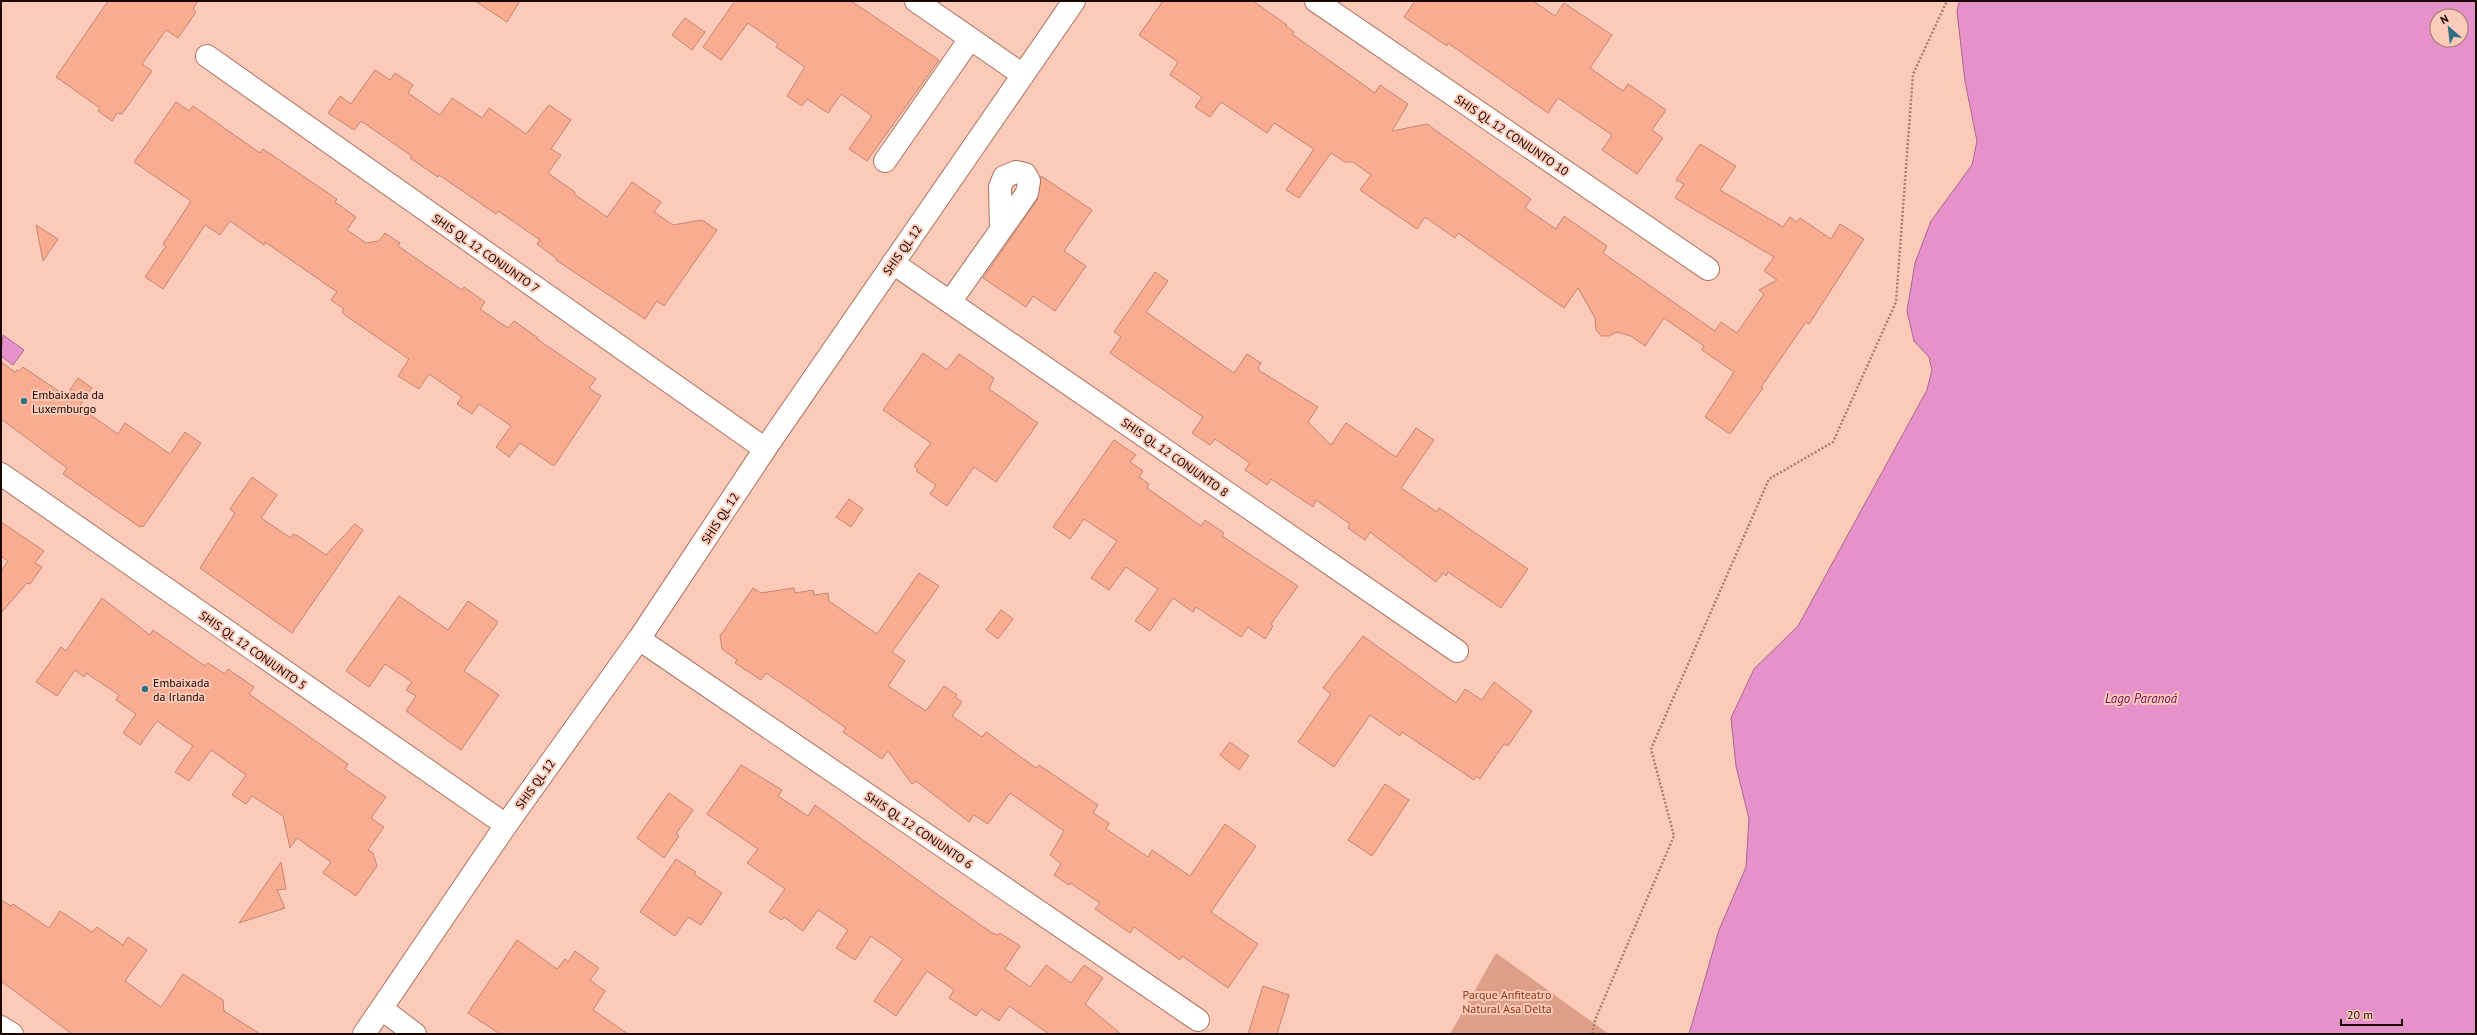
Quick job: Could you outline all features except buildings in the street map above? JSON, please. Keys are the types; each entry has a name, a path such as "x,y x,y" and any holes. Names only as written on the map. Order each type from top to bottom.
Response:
{"street":[{"path":"916,1 1023,75"},
{"name":"SHIS QL 12","path":"364,1034 506,825 639,640 765,448 1074,1"},
{"name":"SHIS QL 12 CONJUNTO 10","path":"1316,1 1708,269"},
{"path":"884,161 970,39"},
{"name":"SHIS QL 12 CONJUNTO 7","path":"207,56 765,448"},
{"path":"950,302 1001,229"},
{"name":"SHIS QL 12 CONJUNTO 8","path":"893,263 1457,651"},
{"name":"SHIS QL 12 CONJUNTO 5","path":"1,474 506,825"},
{"name":"SHIS QL 12 CONJUNTO 6","path":"639,640 1198,1020"},
{"path":"382,1009 415,1034"},
{"path":"1,1027 12,1034"}],"path":[{"path":"1592,1034 1595,1020 1674,836 1650,749 1769,479 1833,442 1896,302 1913,74 1947,1"}],"green space":[{"name":"Parque Anfiteatro Natural Asa Delta","path":"1496,953 1609,1034 1450,1034"}],"water":[{"name":"Lago Paranoá","path":"1959,1 2476,1 2476,1034 1689,1034 1719,930 1746,867 1749,819 1736,766 1731,718 1754,669 1798,626 1927,390 1932,370 1929,357 1914,341 1907,311 1915,263 1931,221 1972,165 1977,141 1965,81 1957,12"},
{"path":"3,335 24,350 13,365 1,356"}],"place":[{"name":"Embaixada da Luxemburgo","path":"24,401"},
{"name":"Embaixada da Irlanda","path":"145,689"}]}
